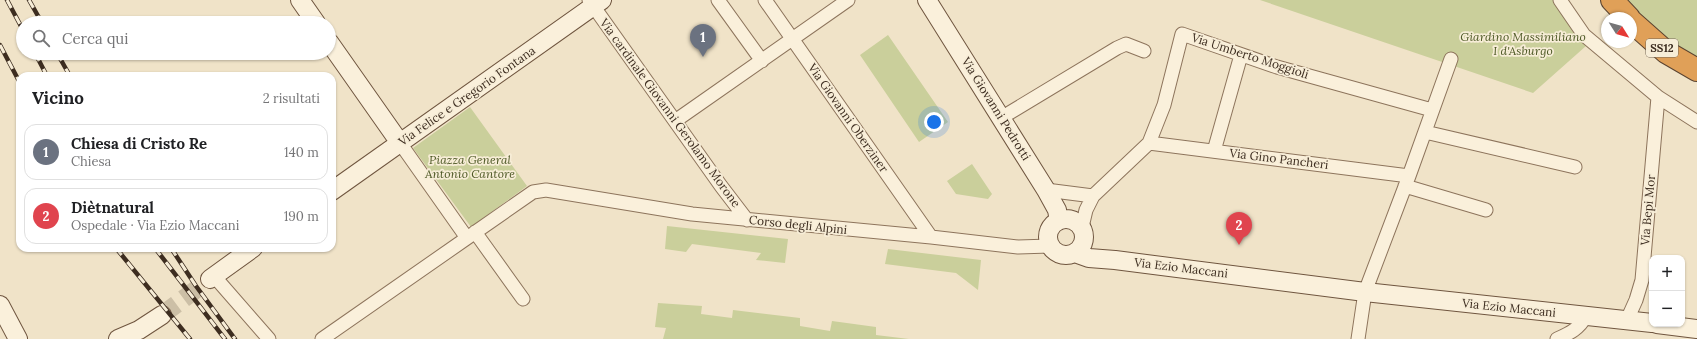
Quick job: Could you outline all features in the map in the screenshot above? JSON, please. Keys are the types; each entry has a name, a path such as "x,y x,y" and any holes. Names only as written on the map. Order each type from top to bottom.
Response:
{"highway":[{"path":"1596,0 1607,12"},
{"path":"1612,0 1623,12"},
{"name":"SS12","path":"1637,26 1666,52 1697,70"},
{"name":"SS12","path":"1637,41 1662,63 1697,84"}],"street":[{"path":"300,0 311,16"},
{"path":"718,0 762,61"},
{"name":"Via Giovanni Oberziner","path":"765,0 931,237"},
{"path":"675,121 848,0"},
{"name":"Via Giovanni Pedrotti","path":"927,0 1046,190 1057,210 1059,221"},
{"path":"1560,0 1584,35 1658,97 1697,122"},
{"name":"Via cardinale Giovanni Gerolamo Morone","path":"595,2 675,121 747,220"},
{"name":"Via Felice e Gregorio Fontana","path":"336,189 595,2"},
{"name":"Via Umberto Moggioli","path":"1083,232 1086,210 1093,196 1149,143 1164,105 1182,34 1278,67 1432,110"},
{"path":"1001,118 1117,48 1126,44 1144,51"},
{"path":"336,52 400,143 471,235 523,299"},
{"path":"1214,151 1241,55"},
{"path":"1358,339 1364,299 1451,58"},
{"name":"Via Bepi Mor","path":"1627,320 1636,300 1642,280 1658,97"},
{"path":"1425,132 1575,167"},
{"name":"Via Gino Pancheri","path":"1149,143 1214,151 1407,181 1486,210"},
{"name":"Corso degli Alpini","path":"471,235 533,192 546,190 692,214 1018,247 1050,246"},
{"path":"1046,190 1093,196"},
{"path":"1067,219 1076,222 1083,232 1082,246 1075,253 1070,255 1060,254 1050,246 1048,237 1051,228 1059,221 1067,219"},
{"name":"Via Ezio Maccani","path":"1083,232 1116,260"},
{"path":"322,339 471,235"},
{"path":"248,252 212,278 269,339"},
{"name":"Via Ezio Maccani","path":"1075,253 1089,258 1116,260 1364,299 1586,316 1649,323"},
{"path":"0,305 18,339"},
{"path":"118,339 139,330 162,315"},
{"path":"1557,339 1576,330 1582,324 1586,316"},
{"path":"1681,327 1697,329"}],"green space":[{"name":"Giardino Massimiliano I d'Asburgo","path":"1260,0 1553,0 1586,46 1533,93"},
{"path":"1619,0 1697,0 1697,65 1637,15 1637,12 1633,12"},
{"path":"888,35 948,122 919,142 860,55"},
{"name":"Piazza General Antonio Cantore","path":"470,107 527,186 471,227 413,148"},
{"path":"972,164 992,194 988,199 956,194 947,181"},
{"path":"667,226 788,239 785,263 756,260 761,253 692,244 686,252 665,249"},
{"path":"888,249 981,260 978,290 956,273 885,264"},
{"path":"658,303 702,306 701,314 732,318 733,310 800,318 800,326 830,331 832,321 876,327 876,335 909,339 663,339 666,328 655,327"}],"tunnel":[{"path":"162,315 210,279"}],"railway":[{"path":"7,0 16,17"},
{"path":"29,0 38,16"},
{"path":"0,45 16,75"},
{"path":"39,60 45,72"},
{"path":"61,60 68,72"},
{"path":"119,252 190,339"},
{"path":"158,252 225,339"},
{"path":"174,252 196,286 235,339"}],"place":[{"name":"Chiesa di Cristo Re","path":"703,57"},
{"name":"Diètnatural","path":"1239,245"}]}
